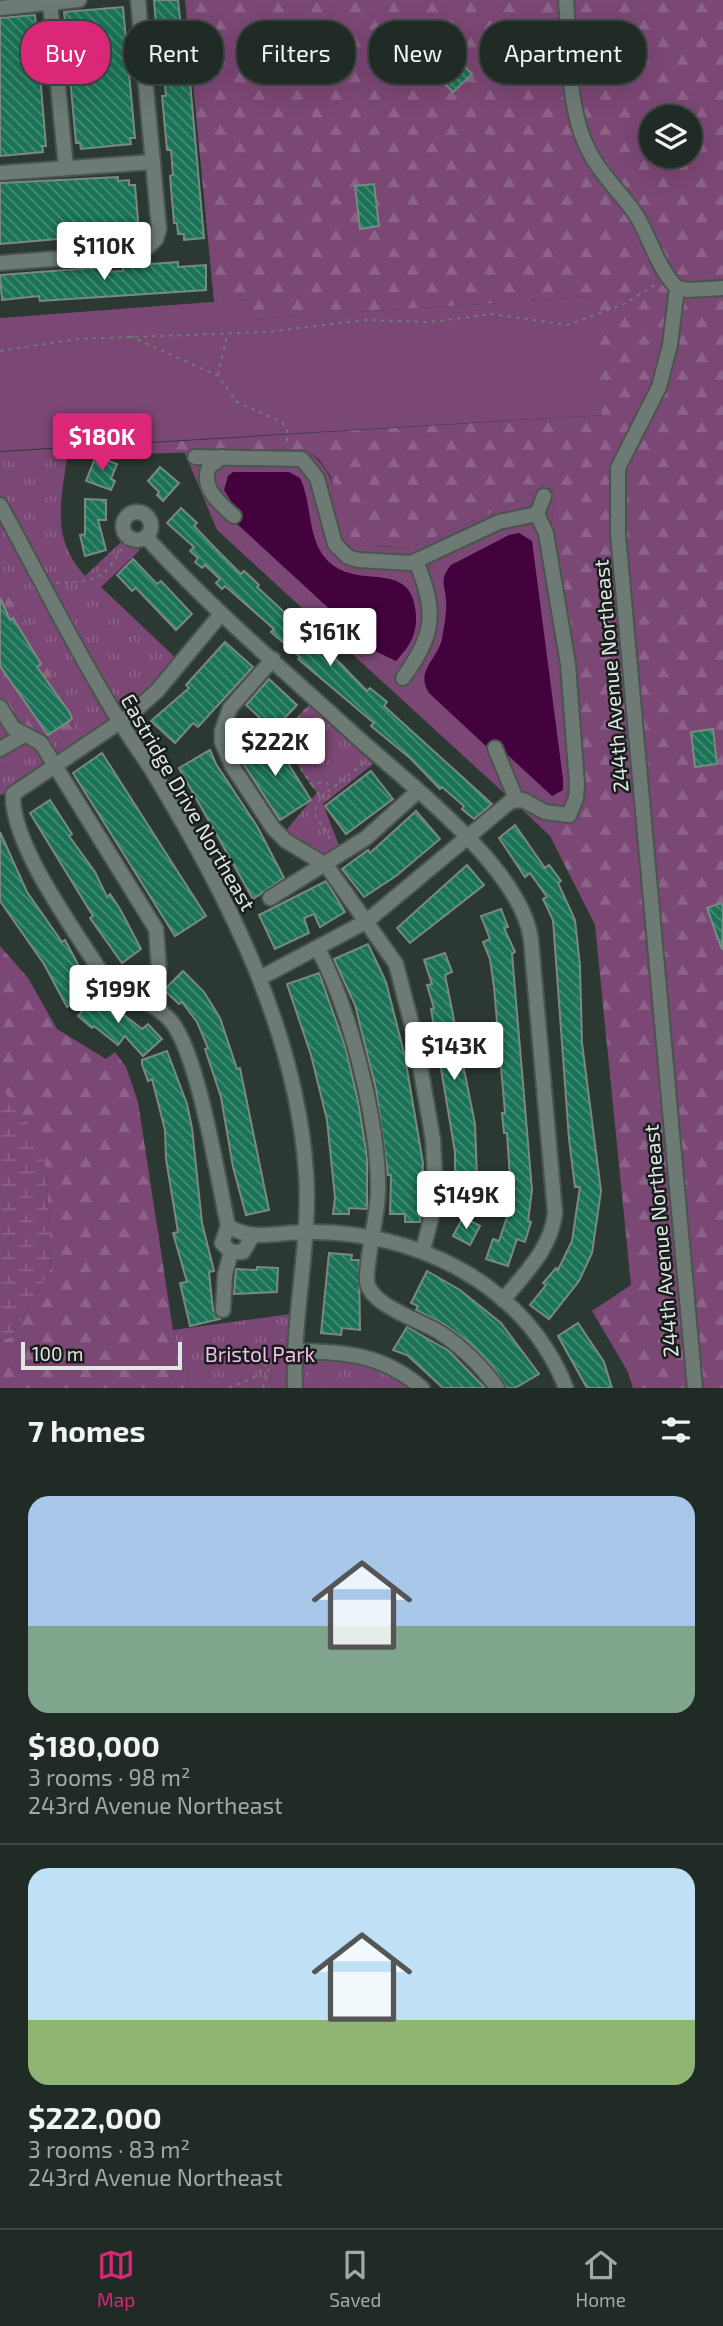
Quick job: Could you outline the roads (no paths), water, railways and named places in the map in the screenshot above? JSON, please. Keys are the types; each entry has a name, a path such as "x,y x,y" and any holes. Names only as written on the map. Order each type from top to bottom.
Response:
{"street":[{"path":"0,8 79,0"},
{"path":"0,263 143,252 156,239 159,229 138,0"},
{"path":"566,0 576,103 582,135 589,153 636,214 672,283 723,288"},
{"path":"50,3 66,168"},
{"path":"0,173 153,162"},
{"name":"244th Avenue Northeast","path":"672,283 670,345 659,387 626,447 618,468 617,490 622,575 695,1388"},
{"path":"195,457 303,459 317,478 330,534 335,544 348,557 402,564 416,561 499,522 537,514"},
{"path":"222,457 209,467 206,481 213,495 234,516"},
{"path":"516,799 545,812 569,815 573,811 576,798 568,664 546,533 537,514 544,496"},
{"name":"Eastridge Drive Northeast","path":"0,505 119,722 154,773 213,879 260,978 284,1056 298,1118 306,1172 295,1388"},
{"path":"130,514 146,516 150,524 146,537 138,540 130,538 124,531 124,522 130,514"},
{"path":"146,537 221,614 468,839 506,883 528,923 554,1198 550,1238 503,1300"},
{"path":"402,678 422,652 430,626 428,589 416,561"},
{"path":"221,614 157,691 119,722 13,794 15,816 38,870 102,974 111,985 149,1004 168,1018 183,1042 194,1073 228,1226 222,1243 231,1252 243,1252 253,1235"},
{"path":"272,659 230,708 222,731 222,742 232,766 273,828 286,841 326,865 396,964 402,980 433,1140 436,1199 423,1250"},
{"path":"0,707 13,728 41,743 156,929 159,969 149,1004"},
{"path":"0,749 24,735"},
{"path":"495,748 512,782 516,799"},
{"path":"270,898 366,838 417,792"},
{"path":"260,978 367,921 468,839 506,804 516,799"},
{"path":"318,949 342,1004 375,1143 379,1182 367,1281 372,1294 383,1304 440,1333 467,1353 497,1388"},
{"path":"228,1226 253,1235 305,1231 374,1237 423,1250 458,1267 503,1300 542,1344 565,1385 549,1388"},
{"path":"223,1310 225,1274 231,1252"},
{"path":"296,1351 353,1354 383,1361 422,1388"}],"park label":[{"name":"Bristol Park","path":"260,1353"}]}
